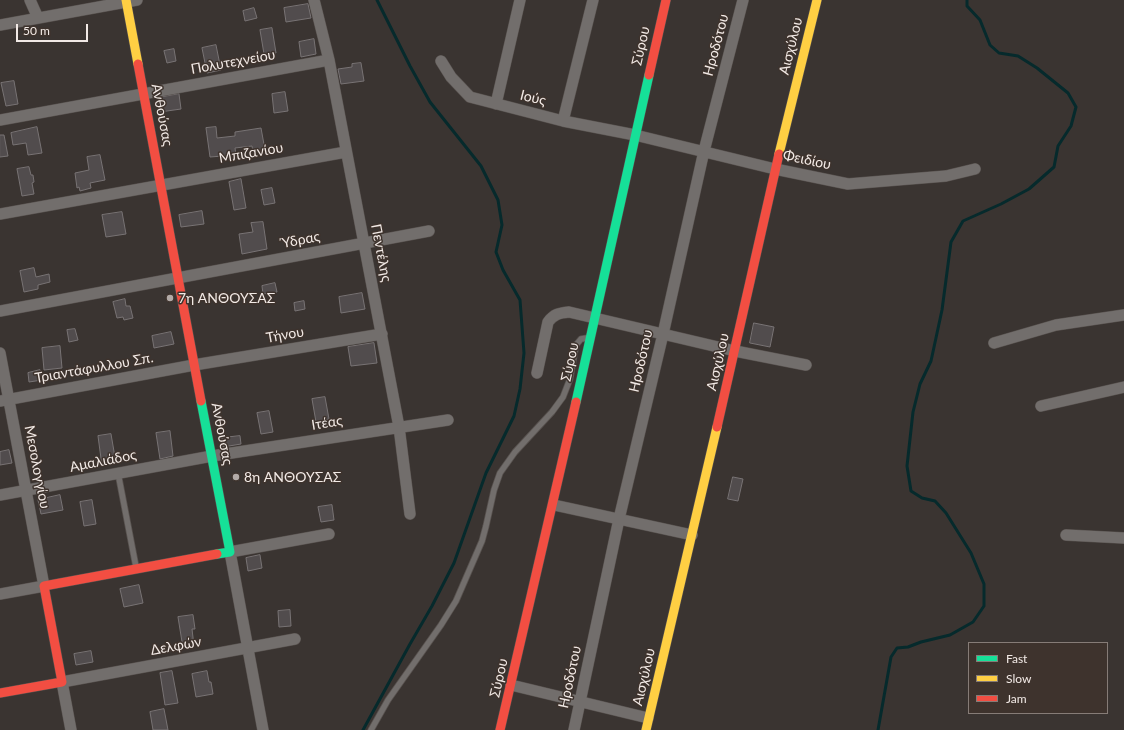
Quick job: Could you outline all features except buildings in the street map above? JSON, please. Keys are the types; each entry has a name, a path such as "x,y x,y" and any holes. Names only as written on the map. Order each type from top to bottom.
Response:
{"street":[{"path":"30,0 38,18"},
{"name":"Πεντέλης","path":"314,0 329,60 382,334 399,427 410,514"},
{"path":"496,104 520,0"},
{"path":"563,121 593,0"},
{"name":"Σύρου","path":"500,730 554,505 594,319 666,0"},
{"name":"Ηροδότου","path":"574,730 619,520 704,151 743,0"},
{"name":"Αισχύλου","path":"646,730 735,351 775,169 817,0"},
{"path":"0,25 130,1"},
{"name":"Ανθούσας","path":"130,1 144,94 160,184 230,552"},
{"name":"Πολυτεχνείου","path":"0,120 329,60"},
{"name":"Ιούς","path":"441,61 451,78 470,97 563,121 635,135"},
{"name":"Φειδίου","path":"635,135 775,169 848,184 946,176 975,170"},
{"name":"Μπιζανίου","path":"0,214 160,184 346,152"},
{"name":"Ύδρας","path":"0,311 429,232"},
{"path":"537,373 548,322 552,316 559,313 569,312 735,351 806,365"},
{"path":"994,343 1056,325 1124,315"},
{"name":"Τήνου","path":"194,365 382,334"},
{"name":"Μεσολογγίου","path":"0,353 4,400 26,491 44,586"},
{"name":"Τριαντάφυλλου Σπ.","path":"4,400 194,365"},
{"path":"1041,406 1124,387"},
{"name":"Ιτέας","path":"212,456 448,420"},
{"name":"Αμαλιάδος","path":"0,496 212,456"},
{"path":"554,505 692,535"},
{"path":"0,594 329,534"},
{"path":"1066,535 1124,538"},
{"path":"230,552 263,730"},
{"path":"44,586 71,730"},
{"name":"Δελφών","path":"62,682 295,639"},
{"path":"0,693 62,682"},
{"path":"511,685 648,718"}],"lane":[{"path":"372,730 388,700 441,625 456,601 482,541 494,490 500,473 523,442 558,404 567,388 577,342 581,339 590,338"},
{"path":"118,473 137,569"}],"waterway":[{"path":"363,730 432,606 454,563 486,473 514,416 520,389 524,353 520,300 503,270 496,252 502,225 498,200 481,166 430,102 377,0"},
{"path":"878,730 891,657 897,648 908,647 921,642 950,635 973,622 984,606 984,584 971,553 946,513 935,501 922,498 911,491 907,466 913,412 920,384 931,361 942,310 951,242 963,221 1001,204 1029,189 1054,167 1058,146 1071,126 1076,107 1068,93 1037,68 1018,56 999,53 990,45 980,20 967,6 967,0"}],"traffic: fast":[{"path":"576,402 649,75"},
{"path":"201,401 230,552 217,554"}],"traffic: slow":[{"path":"126,0 138,64"},
{"path":"779,154 817,0"},
{"path":"646,730 717,427"}],"traffic: jam":[{"path":"649,75 666,0"},
{"path":"138,64 201,401"},
{"path":"717,427 779,154"},
{"path":"500,730 576,402"},
{"path":"0,693 62,682 44,586 217,554"}],"place":[{"name":"7η ΑΝΘΟΥΣΑΣ","path":"170,298"},
{"name":"8η ΑΝΘΟΥΣΑΣ","path":"236,477"}]}
